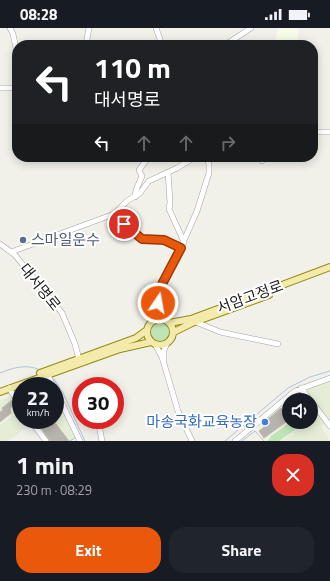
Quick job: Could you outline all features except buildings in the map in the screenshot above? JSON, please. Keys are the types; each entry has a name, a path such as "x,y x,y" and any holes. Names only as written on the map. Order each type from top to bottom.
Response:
{"main road":[{"name":"서암고정로","path":"166,321 191,318 330,267"},
{"name":"서암고정로","path":"174,332 196,322 330,272"},
{"path":"0,387 136,338 147,330 153,322 166,321 174,332 171,341 167,344 163,345 153,343 120,349 0,392"},
{"path":"147,330 147,334 153,343"}],"street":[{"path":"10,28 14,34 15,40"},
{"path":"87,40 89,28"},
{"path":"156,28 160,40"},
{"path":"233,40 251,28"},
{"path":"0,88 12,88"},
{"path":"318,132 330,132"},
{"path":"135,196 142,176 139,170 145,162"},
{"path":"11,252 114,214 140,193 150,181 186,162"},
{"path":"153,322 161,286 184,242 196,211 209,173 208,162"},
{"path":"168,172 169,209 184,242"},
{"path":"114,214 142,239 164,240 181,248"},
{"name":"대서명로","path":"0,244 11,252 62,313 75,344 79,359"},
{"path":"158,303 166,321"},
{"path":"196,322 220,332 278,344"},
{"path":"153,343 159,350 178,411 192,441"},
{"path":"164,364 164,350 167,344"},
{"path":"235,441 284,399 301,388 330,378"},
{"path":"9,388 12,393"},
{"path":"301,388 305,393"},
{"path":"64,408 80,441"},
{"path":"318,410 330,426"},
{"path":"37,429 46,441"},
{"path":"100,429 102,441"}],"shaded area":[{"path":"278,28 299,28 297,40 276,40"},
{"path":"330,380 330,424 318,407 318,393 308,393 305,389"},
{"path":"10,397 12,400 12,414 0,423 0,400"},
{"path":"64,413 75,436 74,438 69,441 47,441 38,429 64,429"},
{"path":"318,414 326,423 321,427 330,441 281,441 297,429 318,429"},
{"path":"12,416 12,429 24,429 8,441 0,441 0,425"}],"green space":[{"path":"156,323 164,323 169,328 167,339 164,341 156,341 151,336 151,328"},
{"path":"282,428 296,429 279,441 268,441 271,436"}],"waterway":[{"path":"0,373 19,367 38,369"},
{"path":"225,441 288,388 310,377 330,371"},
{"path":"64,395 85,441"},
{"path":"242,441 255,431 264,441"},
{"path":"70,441 75,438"}],"place":[{"name":"스마일운수","path":"23,240"},
{"name":"마송국화교육농장","path":"265,422"}],"route":[{"path":"124,224 139,238 144,240 164,240 181,248 161,286 158,303"}]}
